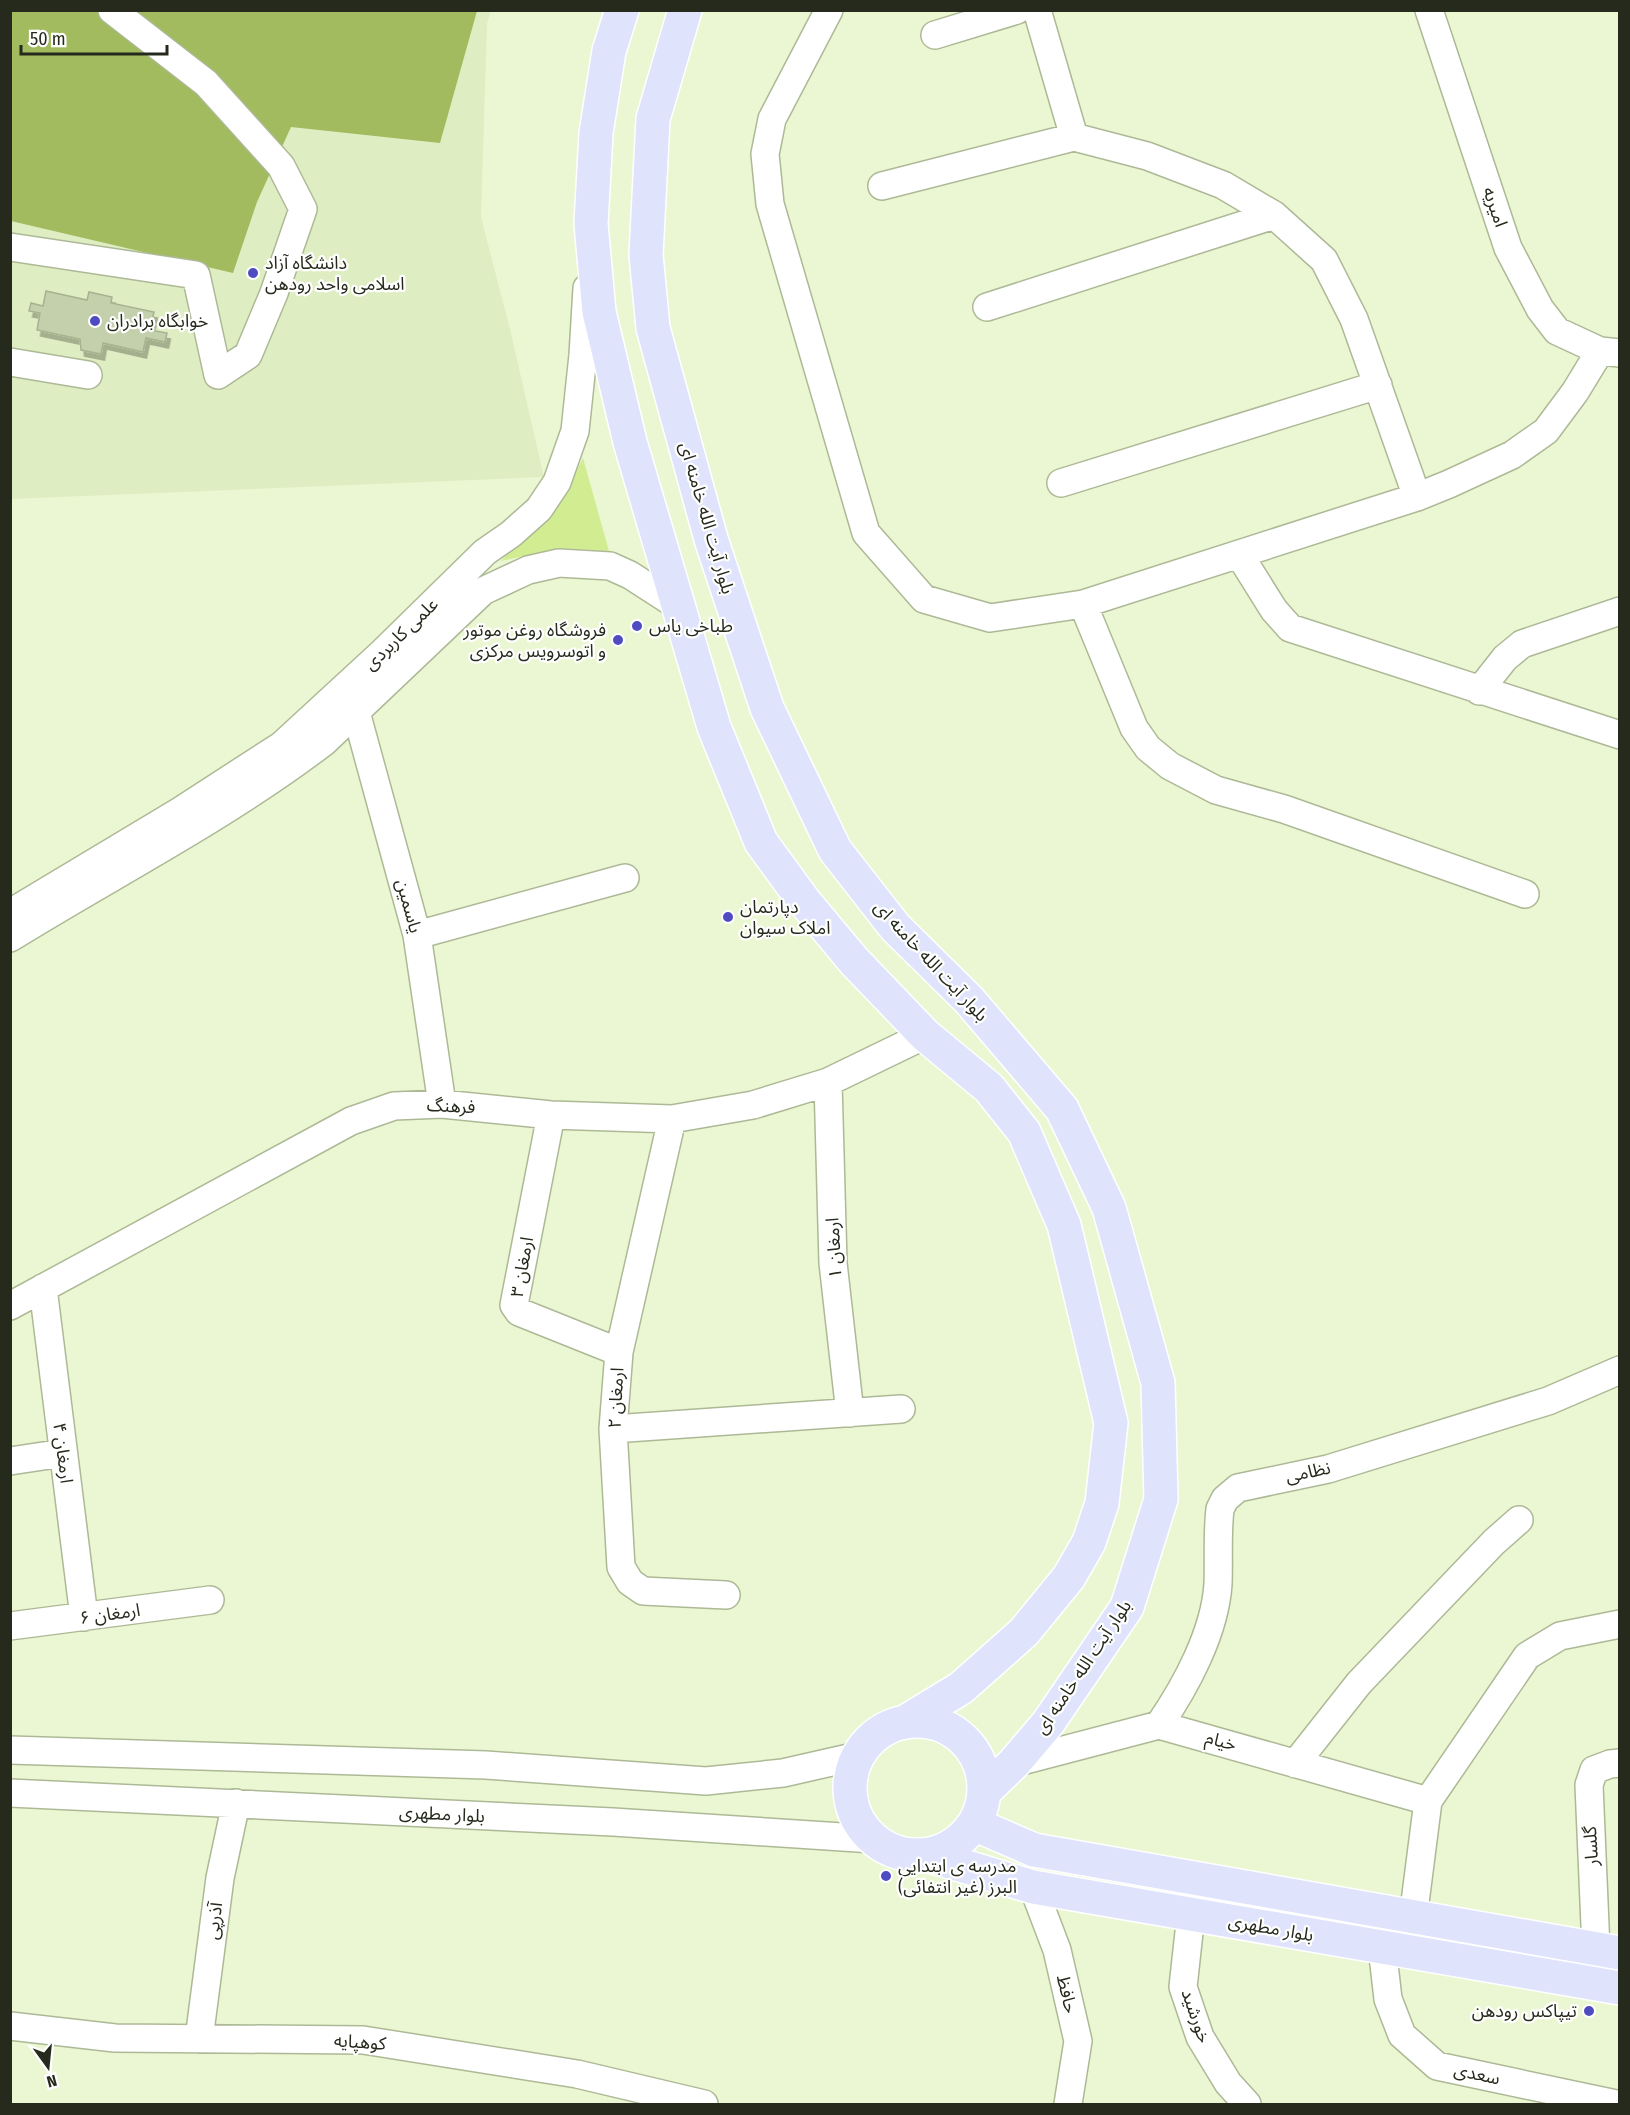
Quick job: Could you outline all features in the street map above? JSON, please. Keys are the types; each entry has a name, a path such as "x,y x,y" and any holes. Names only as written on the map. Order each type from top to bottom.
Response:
{"main road":[{"path":"622,10 609,51 596,133 591,224 599,312 630,442 714,727 761,842 804,902 925,1035 989,1088 1024,1132 1064,1225 1112,1423 1102,1503 1089,1542 1069,1577 1023,1632 961,1688 905,1722 879,1732 860,1752 852,1770 850,1798 860,1825 873,1839 889,1850 907,1855 927,1855 945,1849 961,1839 974,1824 981,1809 984,1792 982,1772 974,1754 962,1738 945,1727 925,1722 905,1722"},
{"name":"بلوار آیت الله خامنه ای","path":"684,10 652,119 646,255 653,328 711,539 767,708 835,849 895,927 969,1000 1062,1109 1109,1208 1158,1383 1161,1499 1127,1607 1048,1724 1014,1763 984,1792"},
{"name":"بلوار مطهری","path":"974,1824 1034,1850 1608,1951"},
{"name":"بلوار مطهری","path":"927,1855 1033,1887 1620,1988"}],"street":[{"path":"10,247 196,275 218,375 248,356 274,293 303,209 281,166 206,83 112,10"},
{"path":"829,10 772,119 765,154 770,204 866,533 924,599 990,618 1083,604 1417,497 1512,455 1546,431 1575,392 1610,352"},
{"path":"935,35 1017,10"},
{"path":"1037,10 1074,137"},
{"name":"امیریه","path":"1429,10 1509,248 1540,309 1557,331 1610,352"},
{"path":"882,186 1074,137 1147,156 1223,185 1274,215 1324,260 1354,320 1417,497"},
{"path":"987,307 1274,215"},
{"name":"علمی کاربردی","path":"188,820 299,731 485,552 511,534 539,509 557,482 574,430 583,355 591,224"},
{"path":"10,362 88,375"},
{"path":"1061,483 1378,385"},
{"path":"1239,554 1274,610 1290,628 1620,735"},
{"name":"علمی کاربردی","path":"12,928 188,820 298,762 324,742 483,591 528,570 559,563 610,566 630,575 678,606"},
{"path":"1083,604 1134,728 1148,748 1170,766 1216,790 1284,809 1525,894"},
{"path":"1479,691 1505,658 1522,644 1620,611"},
{"name":"یاسمین","path":"356,712 417,935 442,1104"},
{"path":"417,935 625,878"},
{"name":"فرهنگ","path":"10,1306 351,1120 394,1106 442,1104 552,1114 672,1119 753,1105 828,1082 925,1035"},
{"name":"ارمغان ۱","path":"828,1082 834,1263 850,1413"},
{"name":"ارمغان ۳","path":"552,1114 514,1305 519,1312 619,1352"},
{"name":"ارمغان ۲","path":"672,1119 619,1352 613,1429 621,1567 630,1582 642,1591 726,1595"},
{"name":"ارمغان ۴","path":"43,1288 84,1617"},
{"name":"نظامی","path":"1159,1725 1186,1679 1207,1636 1218,1587 1220,1509 1224,1499 1238,1488 1328,1469 1548,1401 1620,1370"},
{"path":"613,1429 901,1409"},
{"path":"10,1461 63,1453"},
{"path":"1295,1764 1359,1683 1494,1542 1519,1520"},
{"name":"ارمغان ۶","path":"10,1626 210,1600"},
{"path":"1413,1917 1428,1801 1527,1656 1560,1636 1620,1624"},
{"name":"خیام","path":"1014,1763 1159,1725 1428,1801"},
{"path":"10,1750 486,1765 706,1781 783,1773 849,1758 860,1752"},
{"name":"گلسار","path":"1608,1951 1589,1785 1594,1770 1620,1763"},
{"name":"بلوار مطهری","path":"10,1793 614,1822 873,1839"},
{"name":"آذرپی","path":"199,2039 220,1878 236,1803"},
{"name":"حافظ","path":"1033,1887 1057,1950 1078,2041 1068,2104"},
{"name":"خورشید","path":"1191,1914 1183,1986 1200,2037 1227,2083 1247,2104"},
{"name":"سعدی","path":"1382,1947 1388,1999 1402,2035 1437,2066 1616,2104"},
{"name":"کوهپایه","path":"10,2026 115,2038 363,2040 577,2074 704,2104"}],"shaded area":[{"name":"دانشگاه آزاد اسلامی واحد رودهن","path":"10,11 491,11 487,24 481,217 510,329 544,477 11,499"}],"green space":[{"path":"11,11 477,11 440,143 291,127 257,202 233,273 11,221"},
{"path":"583,458 609,551 560,548 501,561 562,499"}],"building":[{"name":"خوابگاه برادران","path":"46,291 87,300 89,292 112,297 111,303 154,312 150,330 167,333 165,342 146,338 143,352 103,343 101,354 81,350 80,339 37,330 40,313 29,311 31,303 43,306"}],"place":[{"name":"دانشگاه آزاد اسلامی واحد رودهن","path":"253,273"},
{"name":"خوابگاه برادران","path":"95,321"},
{"name":"طباخی یاس","path":"637,626"},
{"name":"فروشگاه روغن موتور و اتوسرویس مرکزی","path":"618,640"},
{"name":"دپارتمان املاک سیوان","path":"728,917"},
{"name":"مدرسه ی ابتدایی (غیر انتفائی) البرز","path":"886,1876"},
{"name":"تیپاکس رودهن","path":"1589,2011"}]}
